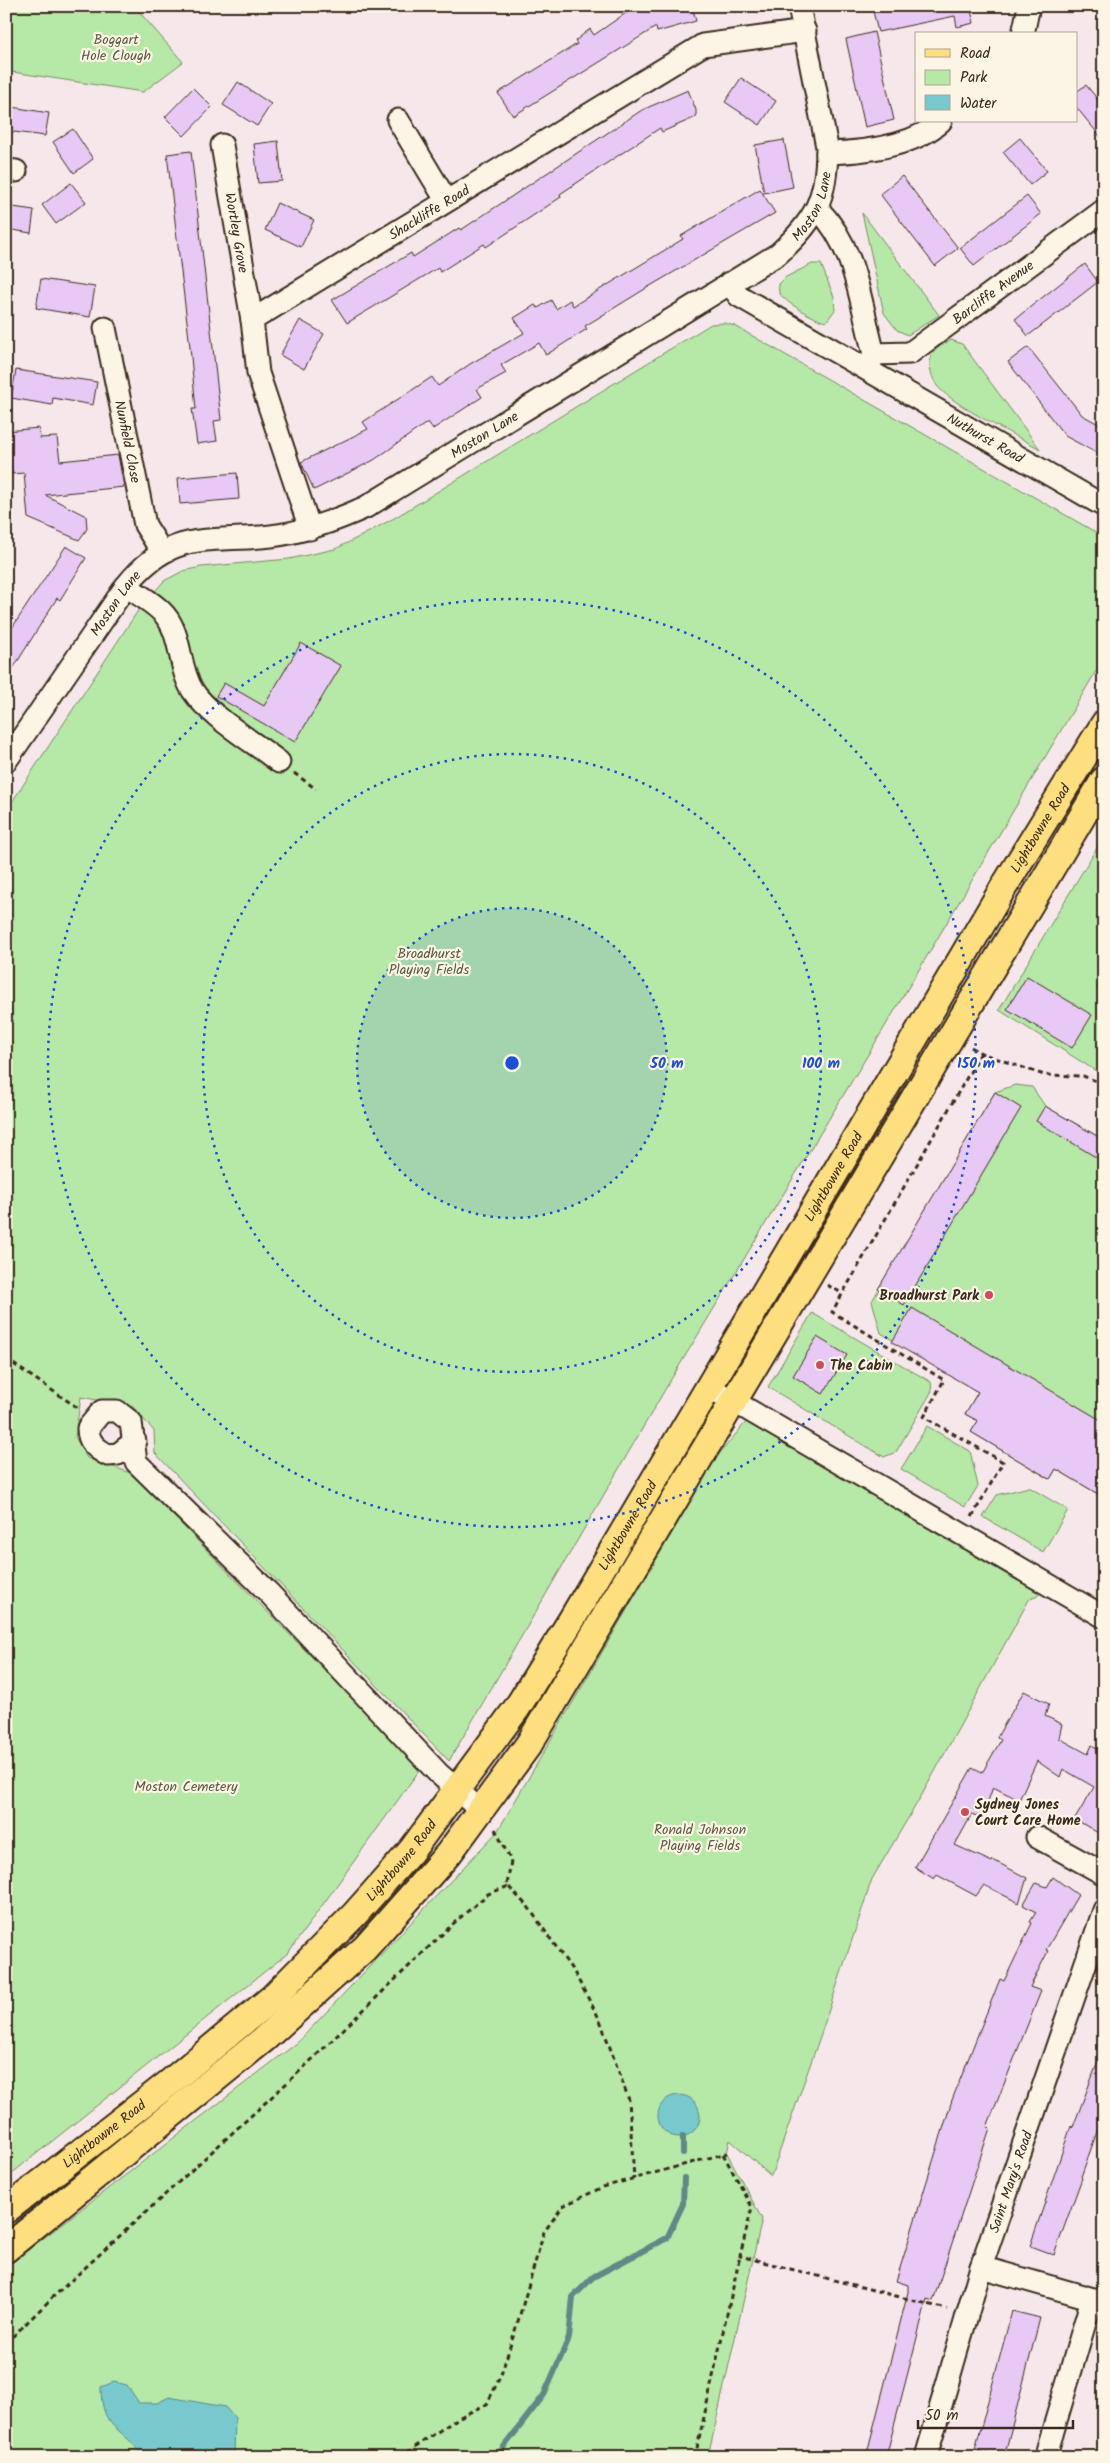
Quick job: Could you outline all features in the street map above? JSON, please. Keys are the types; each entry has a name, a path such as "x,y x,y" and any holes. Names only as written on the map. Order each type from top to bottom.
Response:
{"main road":[{"name":"Lightbowne Road","path":"6,2210 169,2084 273,1997 357,1912 410,1851 517,1708 572,1619 1005,885 1104,724"},
{"name":"Lightbowne Road","path":"6,2249 264,2039 365,1948 450,1853 529,1744 732,1400 805,1283 1104,780"}],"street":[{"name":"Moston Lane","path":"6,761 126,586 143,566 162,552 195,540 271,536 310,528 366,507 778,254 800,235 818,209 826,180 828,153 800,6"},
{"path":"1023,32 1029,6"},
{"name":"Shackliffe Road","path":"252,320 703,45 805,31"},
{"path":"398,120 446,200"},
{"path":"828,153 856,152 918,138 928,133 940,122"},
{"name":"Wortley Grove","path":"222,145 252,320"},
{"path":"818,209 832,223 845,246 855,276 871,362"},
{"name":"Barcliffe Avenue","path":"871,362 910,353 1104,210"},
{"name":"Nuthurst Road","path":"729,283 739,296 871,362 1104,506"},
{"path":"252,320 258,373 310,528"},
{"name":"Nunfield Close","path":"105,328 145,525 162,552"},
{"path":"126,586 161,611 172,627 186,678 194,693 212,711 279,762"},
{"path":"709,1387 963,1532 1104,1617"},
{"path":"127,1458 135,1441 131,1422 117,1411 102,1411 93,1419 88,1428 88,1438 100,1452 108,1456 127,1458 269,1593 455,1790 481,1811"},
{"path":"1037,1837 1104,1874"},
{"name":"Saint Mary's Road","path":"926,2457 981,2267 1104,1910"},
{"path":"357,1912 377,1934"},
{"path":"981,2267 1098,2300 1047,2451"}],"path":[{"path":"279,762 316,788"},
{"path":"1104,950 1098,973 1098,986 1104,1006"},
{"path":"951,1036 981,1053 1044,1075 1083,1076 1104,1084"},
{"path":"963,1532 1003,1462 924,1417 944,1380 832,1312 981,1053"},
{"path":"6,1359 93,1419"},
{"path":"481,1811 498,1832 511,1861 507,1885 529,1908 575,1974 600,2020 629,2100 634,2179"},
{"path":"6,2343 52,2298 300,2071 455,1922 488,1894 509,1886"},
{"path":"400,2457 460,2418 487,2404 509,2350 544,2232 563,2206 603,2187 727,2153"},
{"path":"695,2457 752,2207 722,2154"},
{"path":"740,2256 967,2314"}],"green space":[{"name":"Boggart Hole Clough","path":"6,6 134,6 183,62 143,92 6,71"},
{"path":"862,213 939,315 908,335 897,330 884,313"},
{"path":"812,264 821,264 834,297 835,310 826,322 793,305 781,296 779,291 779,284 786,277"},
{"name":"Broadhurst Playing Fields","path":"724,323 735,326 1104,537 1104,658 892,1015 670,1381 449,1761 155,1453 154,1431 133,1407 81,1397 75,1437 87,1458 131,1473 421,1768 288,1953 6,2178 6,811 139,609 164,581 183,571 201,567 289,559 335,549 396,517 711,324"},
{"path":"951,340 962,344 1040,449 972,412 938,387 933,379 930,364 932,355 938,348"},
{"path":"1104,836 1104,1076 999,1010"},
{"name":"Broadhurst Park","path":"1015,1085 1032,1087 1045,1106 1104,1140 1104,1484 1098,1494 1056,1469 1050,1479 971,1432 978,1421 965,1414 978,1392 881,1333 872,1301 995,1092"},
{"path":"812,1313 931,1382 932,1391 896,1452 884,1457 768,1387"},
{"name":"Ronald Johnson Playing Fields","path":"746,1422 1042,1592 1036,1597 1030,1598 923,1793 872,1879 822,2031 771,2176 730,2140 727,2153 762,2219 708,2457 6,2457 6,2267 297,2043 497,1832 715,1459"},
{"path":"927,1426 970,1451 978,1486 965,1507 901,1469"},
{"path":"1029,1487 1068,1510 1043,1552 983,1517 997,1495"}],"water":[{"path":"679,2095 687,2097 696,2105 700,2116 698,2124 690,2133 679,2137 671,2135 662,2127 658,2116 660,2108 668,2099"},
{"path":"114,2382 127,2385 139,2403 157,2403 169,2397 225,2407 235,2418 234,2457 142,2457 128,2439 109,2421 105,2413 101,2387"}],"building":[{"path":"636,6 692,6 696,21 657,32 656,27 513,116 498,93 577,44 575,41 590,29 594,35"},
{"path":"894,6 970,6 974,23 957,27 955,16 878,32 873,11"},
{"path":"874,32 894,120 865,127 846,39"},
{"path":"741,78 776,101 760,125 725,102"},
{"path":"238,82 271,104 257,126 223,105"},
{"path":"1086,85 1104,107 1104,141 1078,109 1078,91"},
{"path":"193,88 212,107 184,136 165,117"},
{"path":"688,90 696,110 696,117 662,132 660,128 560,194 561,197 486,247 484,244 440,272 438,268 347,323 332,300 411,253 413,257 459,228 461,230 642,110"},
{"path":"12,107 49,113 45,136 6,131 6,110 12,111"},
{"path":"73,129 93,159 74,173 53,142"},
{"path":"1020,138 1047,171 1030,185 1003,152"},
{"path":"784,140 793,187 764,193 755,145"},
{"path":"278,141 282,181 258,183 254,144"},
{"path":"191,151 221,420 214,421 217,441 197,444 192,409 196,409 190,347 167,154"},
{"path":"902,176 958,248 935,266 880,194"},
{"path":"71,183 86,202 56,224 42,205"},
{"path":"760,189 775,213 585,326 587,329 546,355 539,343 501,365 506,373 477,389 482,397 433,429 428,422 374,460 314,490 301,462 368,429 363,422 432,377 438,386 470,364 524,333 514,318 535,305 538,308 551,300 556,309 570,300 573,306 683,239 681,236"},
{"path":"1027,196 1041,214 974,266 960,248"},
{"path":"277,203 314,220 301,247 265,230"},
{"path":"6,206 34,210 31,233 6,229"},
{"path":"1085,264 1098,282 1028,336 1015,319"},
{"path":"41,279 95,287 90,317 36,308"},
{"path":"300,320 324,334 304,369 280,355"},
{"path":"1028,347 1082,415 1104,427 1104,457 1065,436 1008,362"},
{"path":"16,370 97,382 93,405 53,398 52,405 11,398"},
{"path":"39,428 40,438 57,437 60,461 118,455 124,487 45,495 86,516 87,529 79,540 28,518 24,473 12,474 11,459 6,459 6,431"},
{"path":"237,473 239,499 180,504 178,478"},
{"path":"66,546 86,558 60,600 57,598 6,680 6,637"},
{"path":"301,643 341,666 295,742 216,696 224,683 264,706"},
{"path":"1027,976 1092,1015 1072,1048 1007,1009"},
{"path":"995,1092 1021,1108 904,1305 878,1289"},
{"path":"1045,1106 1104,1140 1104,1162 1036,1121"},
{"path":"912,1308 1104,1422 1104,1484 1098,1494 1056,1469 1050,1479 971,1432 978,1421 965,1414 978,1392 892,1342"},
{"name":"The Cabin","path":"817,1337 847,1355 823,1394 793,1376"},
{"path":"1024,1691 1049,1704 1045,1716 1062,1724 1059,1738 1088,1754 1092,1745 1104,1753 1104,1824 1098,1833 1075,1819 1094,1787 1063,1769 1060,1777 1037,1761 1019,1800 993,1787 985,1810 980,1818 972,1814 955,1845 992,1862 993,1860 1027,1878 1019,1903 984,1885 976,1896 937,1875 934,1879 915,1867 972,1768 982,1773 1001,1740 997,1737"},
{"path":"1053,1877 1078,1895 1046,1950 1048,1951 1030,1987 1041,1991 987,2127 990,2128 933,2301 927,2299 886,2457 866,2457 908,2292 908,2285 896,2281 952,2100 1000,1979 1004,1981 1032,1923 1030,1922 1036,1912 1023,1905 1036,1883 1047,1887"},
{"path":"1102,2051 1104,2051 1104,2121 1100,2130 1098,2129 1054,2255 1030,2246 1071,2126 1073,2127"},
{"path":"1012,2311 1040,2318 1004,2457 1000,2457 975,2450"}],"waterway":[{"path":"683,2136 683,2153"},
{"path":"496,2457 544,2395 569,2338 573,2297 593,2277 667,2238 683,2204 684,2178"}],"place":[{"name":"Broadhurst Park","path":"989,1295"},
{"name":"The Cabin","path":"820,1365"},
{"name":"Sydney Jones Court Care Home","path":"965,1812"}],"park label":[{"name":"Moston Cemetery","path":"186,1786"}]}
